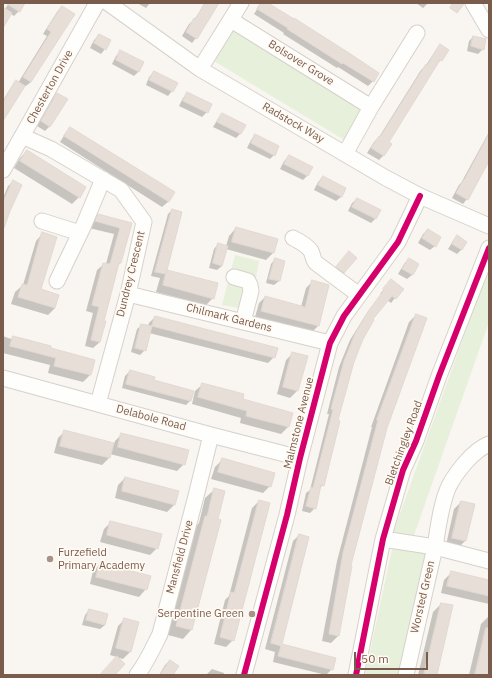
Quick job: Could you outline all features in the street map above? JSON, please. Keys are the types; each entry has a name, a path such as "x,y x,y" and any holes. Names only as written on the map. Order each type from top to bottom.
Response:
{"street":[{"name":"Chesterton Drive","path":"3,170 97,3"},
{"name":"Radstock Way","path":"108,3 200,69 386,178 420,196 489,226"},
{"path":"200,69 241,3"},
{"path":"473,3 489,30"},
{"name":"Bolsover Grove","path":"230,20 371,107"},
{"path":"345,154 371,107 416,33"},
{"name":"Dundrey Crescent","path":"22,136 50,149 121,190 144,222 128,294 98,404"},
{"path":"57,281 80,233 103,179"},
{"name":"Malmstone Avenue","path":"244,675 287,515 300,458 330,343 344,316 398,242 420,196"},
{"path":"42,221 80,233"},
{"path":"293,238 309,247 316,263 359,295"},
{"name":"Bletchingley Road","path":"356,675 383,539 402,470 416,441 438,376 489,248"},
{"path":"234,277 248,281 251,291 243,322"},
{"name":"Chilmark Gardens","path":"128,294 330,343"},
{"name":"Delabole Road","path":"3,378 300,458"},
{"name":"Mansfield Drive","path":"137,675 152,652 160,634 211,435"},
{"path":"489,444 481,447 470,457 458,470 449,486 444,499 435,547 489,561"},
{"name":"Worsted Green","path":"383,539 435,547 406,675"}],"green space":[{"path":"234,27 365,108 346,141 214,61"},
{"path":"235,255 259,261 250,310 222,305"},
{"path":"489,266 489,322 413,538 392,536"},
{"path":"393,545 424,551 427,556 400,675 365,675"}],"building":[{"path":"6,3 25,3 20,12"},
{"path":"205,3 219,3 197,39 186,32"},
{"path":"261,3 268,3 294,18 379,73 374,82 343,63 342,64 257,9"},
{"path":"453,3 464,4 457,13 450,8"},
{"path":"62,6 75,14 31,82 23,77 51,32 47,29"},
{"path":"3,7 12,13 3,28"},
{"path":"99,34 111,40 106,50 94,43"},
{"path":"473,36 486,39 484,50 471,46"},
{"path":"440,44 449,50 442,61 440,60 389,142 392,144 384,156 371,148 379,136 380,137"},
{"path":"120,50 144,62 139,72 116,60"},
{"path":"154,71 178,83 173,92 149,80"},
{"path":"16,80 25,86 3,121 3,102"},
{"path":"187,92 212,104 208,113 183,101"},
{"path":"57,93 68,99 50,127 41,121"},
{"path":"222,113 246,125 241,134 217,122"},
{"path":"70,127 175,192 169,202 64,136"},
{"path":"255,134 279,146 275,156 251,143"},
{"path":"489,134 489,161 468,200 456,193"},
{"path":"27,150 86,187 80,198 20,161"},
{"path":"289,155 313,167 308,176 284,164"},
{"path":"323,176 346,188 342,197 318,185"},
{"path":"13,180 22,185 3,228 3,202"},
{"path":"357,198 381,210 376,219 352,207"},
{"path":"172,209 182,212 166,274 155,272"},
{"path":"98,214 132,223 121,263 119,263 100,342 91,340 99,307 92,305 103,263 110,264 120,228 95,221"},
{"path":"236,227 278,239 274,253 232,242"},
{"path":"428,229 441,237 436,247 422,238"},
{"path":"42,232 57,237 41,289 59,295 55,308 18,297 22,284 27,285"},
{"path":"457,235 467,242 462,250 452,244"},
{"path":"218,243 228,246 222,266 213,263"},
{"path":"349,251 357,258 344,273 336,267"},
{"path":"275,258 285,261 280,281 269,279"},
{"path":"409,258 419,264 413,275 402,269"},
{"path":"167,270 218,283 214,299 163,285"},
{"path":"391,279 404,289 396,299 392,296 373,319 374,320 363,339 354,362 338,420 340,421 324,486 321,485 316,509 306,506 311,487 313,488 333,410 331,409 344,361 355,334 369,310"},
{"path":"312,280 329,285 319,326 261,311 265,296 305,307"},
{"path":"416,314 427,318 387,428 351,565 339,636 329,634 343,553 377,420"},
{"path":"155,316 278,348 275,358 152,326"},
{"path":"141,324 152,326 146,351 135,348"},
{"path":"13,336 95,360 91,375 54,366 56,358 10,346"},
{"path":"292,352 308,356 298,391 283,387"},
{"path":"130,370 155,377 154,380 194,391 191,401 126,384"},
{"path":"202,383 244,394 243,399 293,413 289,427 246,416 247,411 198,397"},
{"path":"64,430 114,443 110,458 60,446"},
{"path":"121,433 189,450 185,465 118,447"},
{"path":"222,458 275,473 271,487 218,472"},
{"path":"125,477 179,491 175,505 122,491"},
{"path":"214,488 225,491 218,519 221,520 192,630 176,626 205,516 207,516"},
{"path":"259,500 270,503 234,641 220,637 231,592 234,593"},
{"path":"461,501 475,504 466,541 452,538"},
{"path":"110,521 162,534 158,549 107,535"},
{"path":"299,534 309,537 282,644 336,658 333,670 278,656 281,646 271,643"},
{"path":"100,563 151,576 147,590 96,577"},
{"path":"451,571 489,580 489,596 447,586"},
{"path":"441,603 453,605 437,675 424,675"},
{"path":"89,609 108,614 105,625 86,620"},
{"path":"124,618 139,622 131,652 116,648"},
{"path":"486,628 489,628 488,675 475,675"},
{"path":"117,656 125,664 115,675 100,675"},
{"path":"170,660 179,666 173,675 160,675"}],"cycle path":[{"path":"244,675 287,515 300,458 330,343 344,316 398,242 420,196"},
{"path":"356,675 383,539 403,470 416,441 439,376 489,248"}],"place":[{"name":"Furzefield Primary Academy","path":"50,559"},
{"name":"Serpentine Green","path":"252,614"}]}
